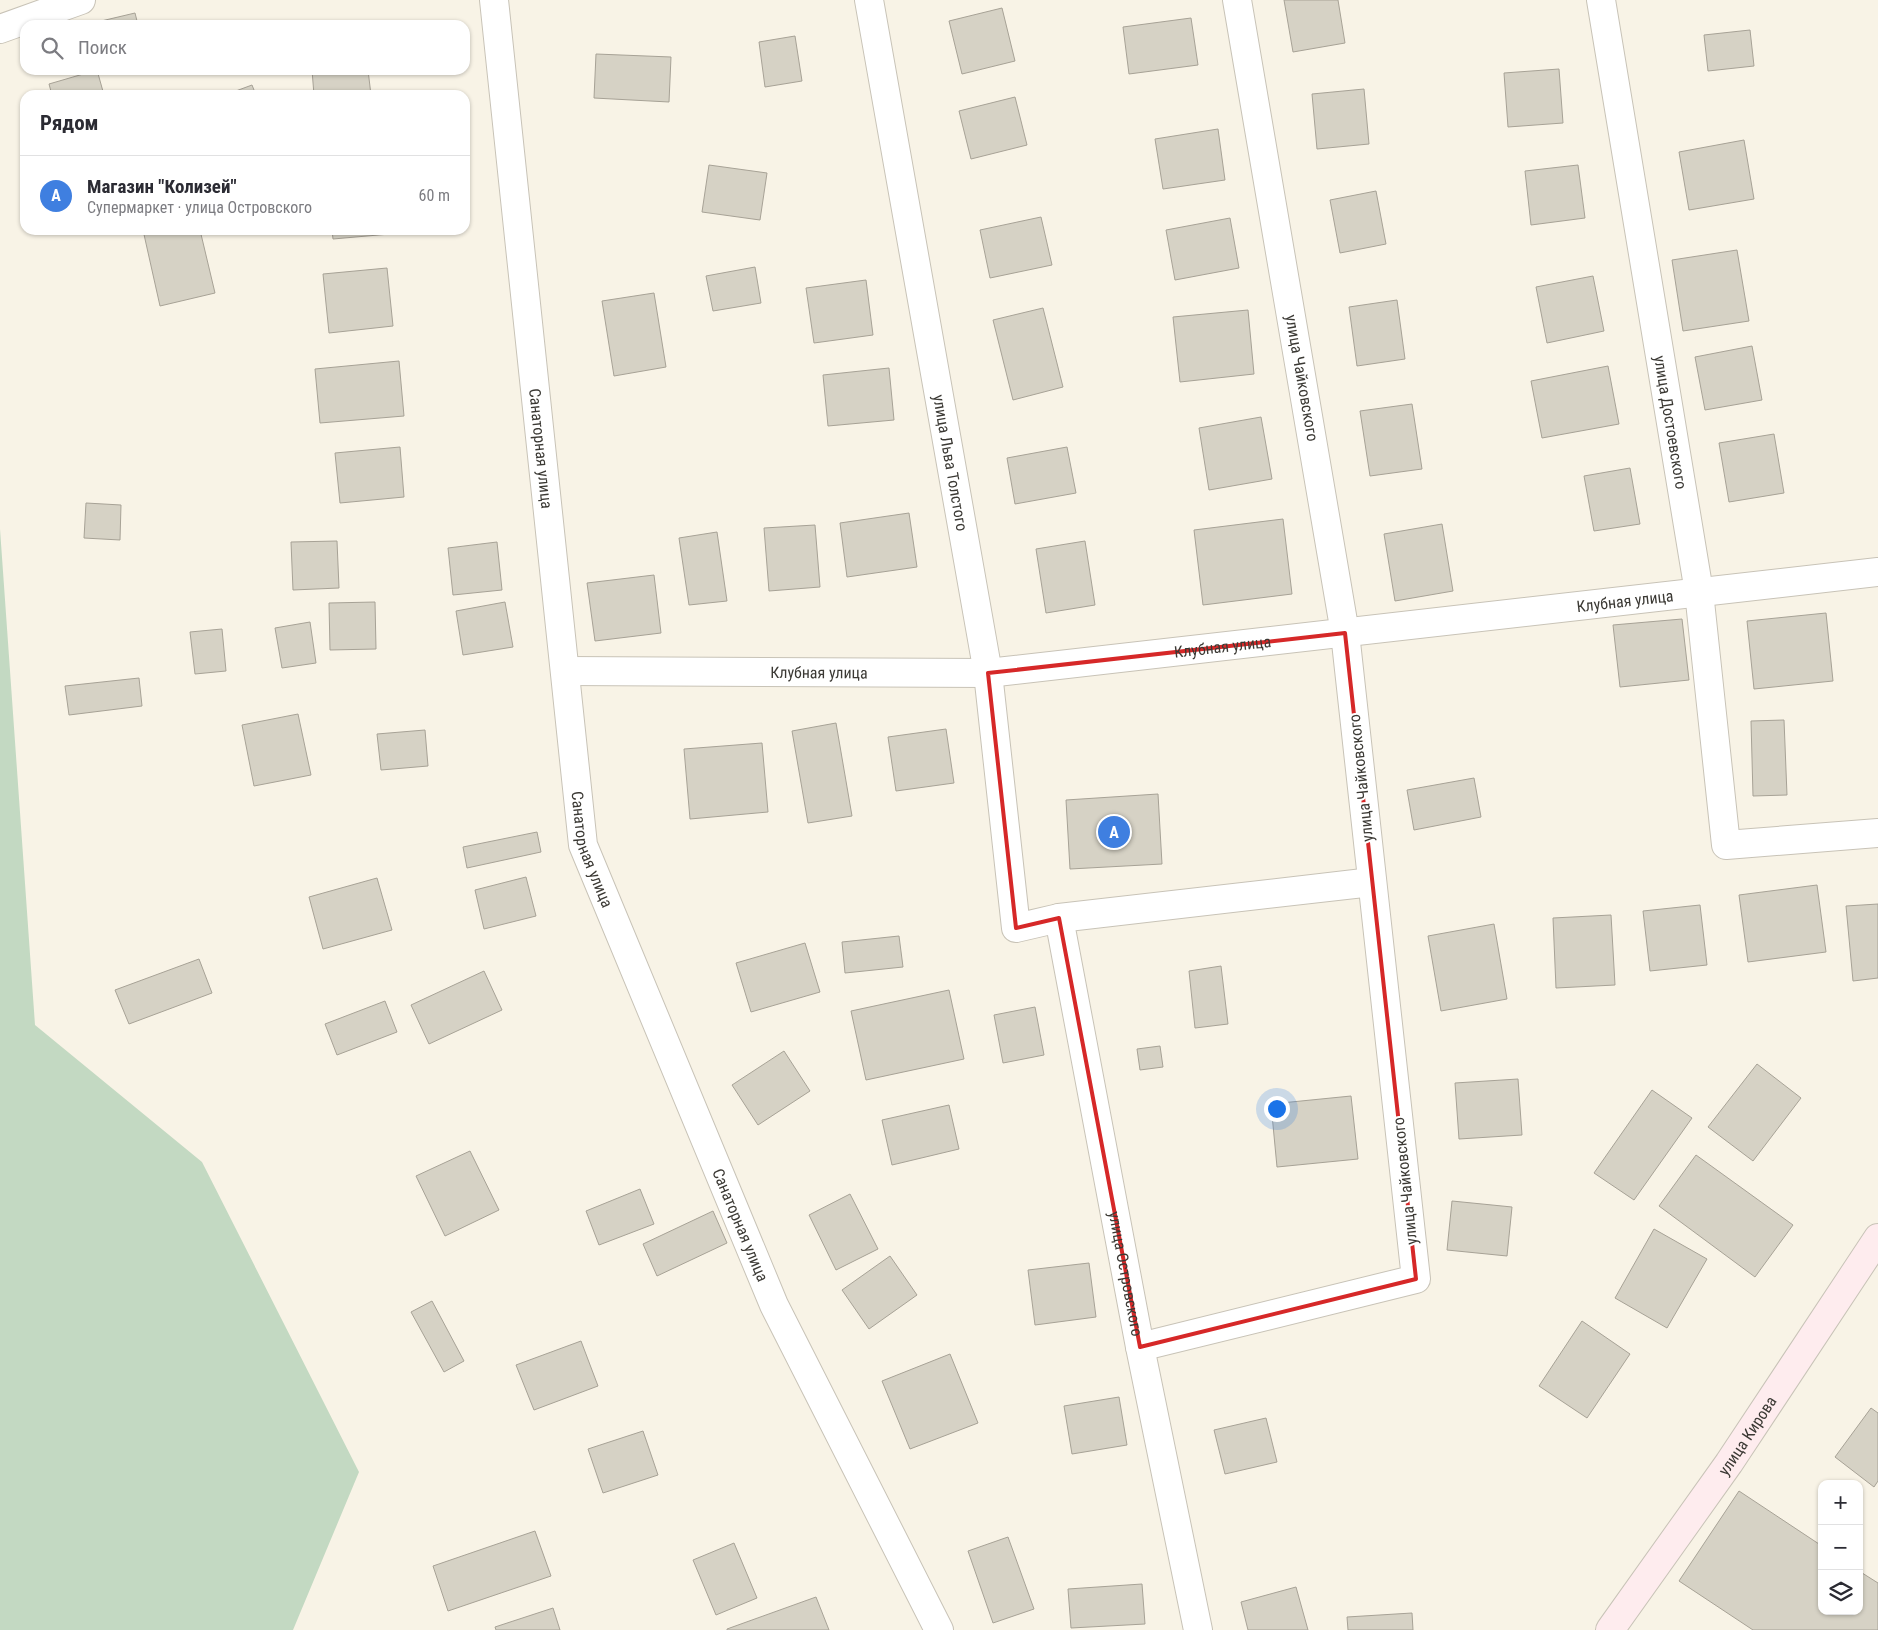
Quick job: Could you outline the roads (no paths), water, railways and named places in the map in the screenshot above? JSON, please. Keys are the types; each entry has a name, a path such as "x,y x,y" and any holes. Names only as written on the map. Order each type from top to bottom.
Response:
{"street":[{"path":"25,20 81,0"},
{"name":"Санаторная улица","path":"494,0 583,845 774,1305 939,1630"},
{"name":"улица Льва Толстого","path":"869,0 988,673 1016,928 1059,918"},
{"name":"улица Чайковского","path":"1140,1347 1416,1279 1345,633 1237,0"},
{"name":"улица Достоевского","path":"1601,0 1699,592 1726,845 1878,833"},
{"path":"0,29 20,22"},
{"name":"Клубная улица","path":"564,671 988,673 1878,572"},
{"path":"1059,918 1372,882"},
{"name":"улица Островского","path":"1059,918 1140,1347 1198,1630"},
{"name":"улица Кирова","path":"1610,1630 1729,1463 1878,1238"}],"place":[{"name":"Магазин \"Колизей\"","path":"1114,832"}]}
